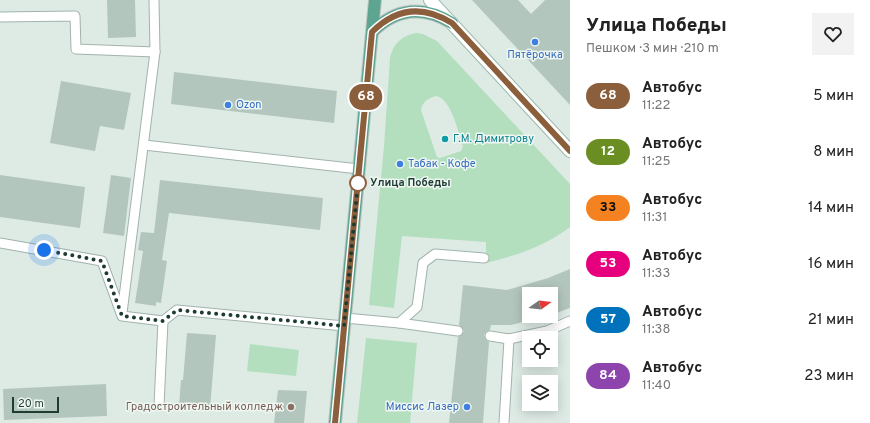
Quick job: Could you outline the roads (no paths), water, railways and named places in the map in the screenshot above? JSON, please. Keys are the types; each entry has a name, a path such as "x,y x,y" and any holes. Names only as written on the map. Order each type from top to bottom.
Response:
{"main road":[{"path":"335,423 375,0"},
{"path":"430,0 570,151"},
{"path":"372,32 392,17 408,11 430,12 452,23"}],"lane":[{"path":"122,316 155,52 154,0"},
{"path":"0,17 75,16 76,49 155,52"},
{"path":"144,146 359,169"},
{"path":"0,243 102,261 122,316"},
{"path":"399,323 417,307 422,263 435,254 484,258"},
{"path":"122,316 163,321 177,310 345,322 399,323 458,331"},
{"path":"159,405 163,321"},
{"path":"490,336 509,339 547,331 570,321"},
{"path":"504,423 509,339"}],"place":[{"name":"Пятёрочка","path":"535,42"},
{"name":"Ozon","path":"228,105"},
{"name":"Г.М. Димитрову","path":"445,139"},
{"name":"Табак - Кофе","path":"400,164"},
{"name":"Улица Победы","path":"358,183"},
{"name":"Градостроительный колледж","path":"291,407"},
{"name":"Миссис Лазер","path":"467,407"}]}
